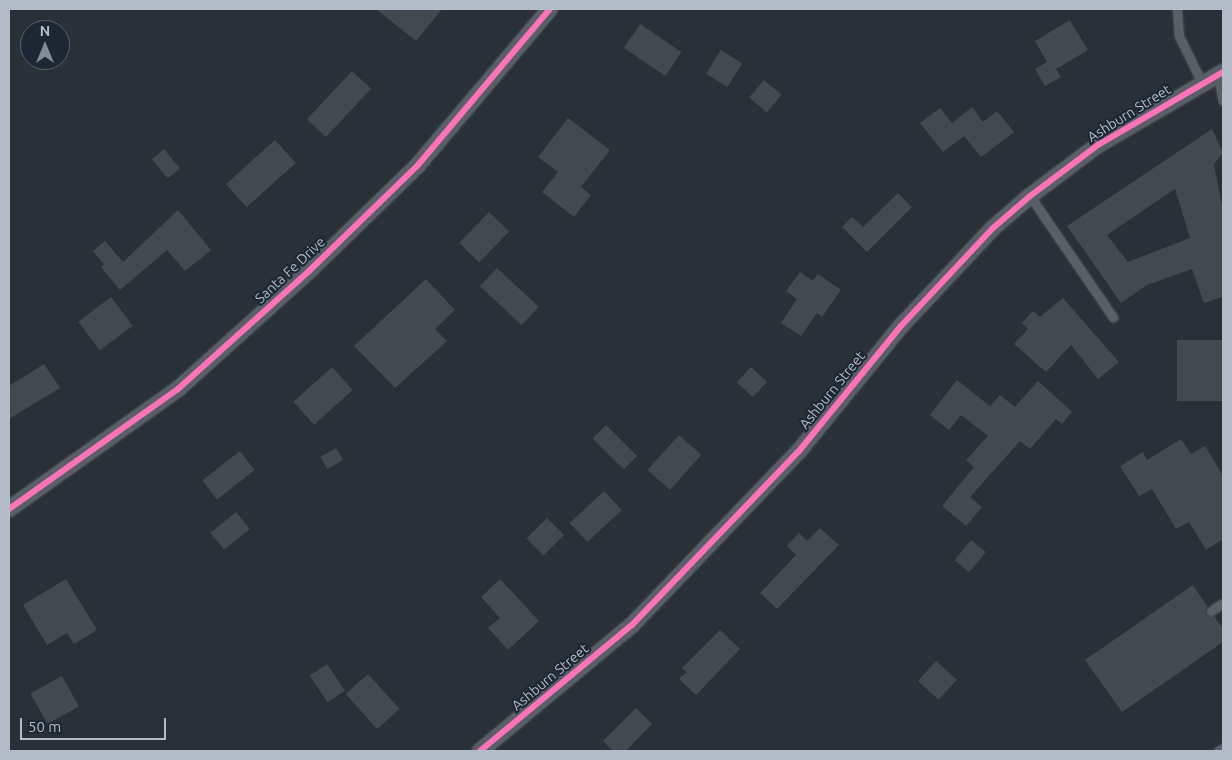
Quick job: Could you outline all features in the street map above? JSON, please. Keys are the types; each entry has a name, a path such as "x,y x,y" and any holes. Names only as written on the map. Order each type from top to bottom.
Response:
{"street":[{"name":"Santa Fe Drive","path":"9,508 178,389 309,271 418,165 550,9"},
{"name":"Ashburn Street","path":"480,751 632,625 799,451 914,313 993,228 1030,196 1098,145 1202,82 1221,73"}],"lane":[{"path":"1177,9 1179,36 1202,82"},
{"path":"1221,73 1223,101"},
{"path":"1030,196 1113,317"},
{"path":"1211,611 1222,604"},
{"path":"1218,751 1223,748"}],"building":[{"path":"376,9 442,9 416,41"},
{"path":"1070,20 1088,50 1056,69 1061,77 1045,86 1035,69 1047,62 1035,41"},
{"path":"640,24 681,52 665,76 624,48"},
{"path":"721,50 742,63 727,87 706,74"},
{"path":"352,71 371,89 326,137 307,119"},
{"path":"764,80 782,95 767,112 749,98"},
{"path":"972,107 983,122 997,111 1014,132 981,157 964,136 943,152 920,123 940,108 952,123"},
{"path":"568,118 610,150 581,187 591,195 574,217 542,192 558,172 538,157"},
{"path":"1212,129 1223,153 1214,164 1223,211 1223,297 1204,303 1192,269 1147,285 1121,303 1067,226","holes":["1175,189 1190,238 1128,262 1107,235"]},
{"path":"275,140 296,163 247,207 226,184"},
{"path":"164,149 180,168 168,178 152,159"},
{"path":"898,193 912,207 867,252 842,227 852,217 863,227"},
{"path":"178,210 211,250 185,271 167,250 120,290 101,267 104,264 93,251 105,241 123,262"},
{"path":"489,212 509,231 479,262 459,243"},
{"path":"497,268 539,307 522,325 480,286"},
{"path":"800,272 813,281 818,274 841,290 822,317 817,313 801,336 781,323 797,299 786,291"},
{"path":"426,279 455,310 435,329 447,341 395,388 354,346"},
{"path":"111,297 133,326 100,350 78,322"},
{"path":"1063,298 1119,362 1098,379 1071,345 1046,372 1014,344 1028,329 1022,323 1033,311 1040,317"},
{"path":"1177,340 1223,340 1223,401 1177,401"},
{"path":"44,364 60,388 9,419 9,386"},
{"path":"332,367 353,390 314,425 293,402"},
{"path":"751,367 767,382 753,397 737,382"},
{"path":"957,380 990,406 1000,395 1015,407 1038,381 1072,412 1062,424 1056,419 1030,449 1020,441 970,497 982,507 966,526 942,506 974,467 966,460 988,436 961,415 949,430 930,415"},
{"path":"606,425 637,456 624,470 593,438"},
{"path":"679,435 701,455 670,490 648,470"},
{"path":"1181,439 1191,454 1205,446 1223,476 1223,539 1206,550 1189,522 1176,529 1152,489 1139,496 1120,466 1143,452 1147,460"},
{"path":"336,448 343,460 327,469 320,457"},
{"path":"240,451 255,470 217,499 202,481"},
{"path":"604,491 622,510 587,542 570,523"},
{"path":"236,512 250,529 224,550 210,533"},
{"path":"547,518 564,535 543,555 526,539"},
{"path":"820,528 839,545 777,609 760,593 796,555 787,546 799,533 807,541"},
{"path":"971,540 986,552 969,572 955,560"},
{"path":"66,579 97,630 74,644 67,633 47,645 23,605"},
{"path":"500,579 539,621 508,650 488,628 500,618 481,597"},
{"path":"1193,585 1207,606 1206,614 1214,616 1223,629 1223,642 1122,712 1085,660"},
{"path":"720,630 740,649 696,695 679,679 687,672 682,668"},
{"path":"936,661 957,680 939,700 918,681"},
{"path":"327,664 345,691 327,702 310,676"},
{"path":"368,674 399,709 377,729 346,694"},
{"path":"62,676 79,707 47,724 31,693"},
{"path":"636,708 652,724 626,751 613,751 603,741"}],"cycle path":[{"path":"9,509 178,389 309,271 418,165 550,9"},
{"path":"480,751 632,625 799,451 901,326 993,228 1030,196 1098,145 1223,72"}]}
